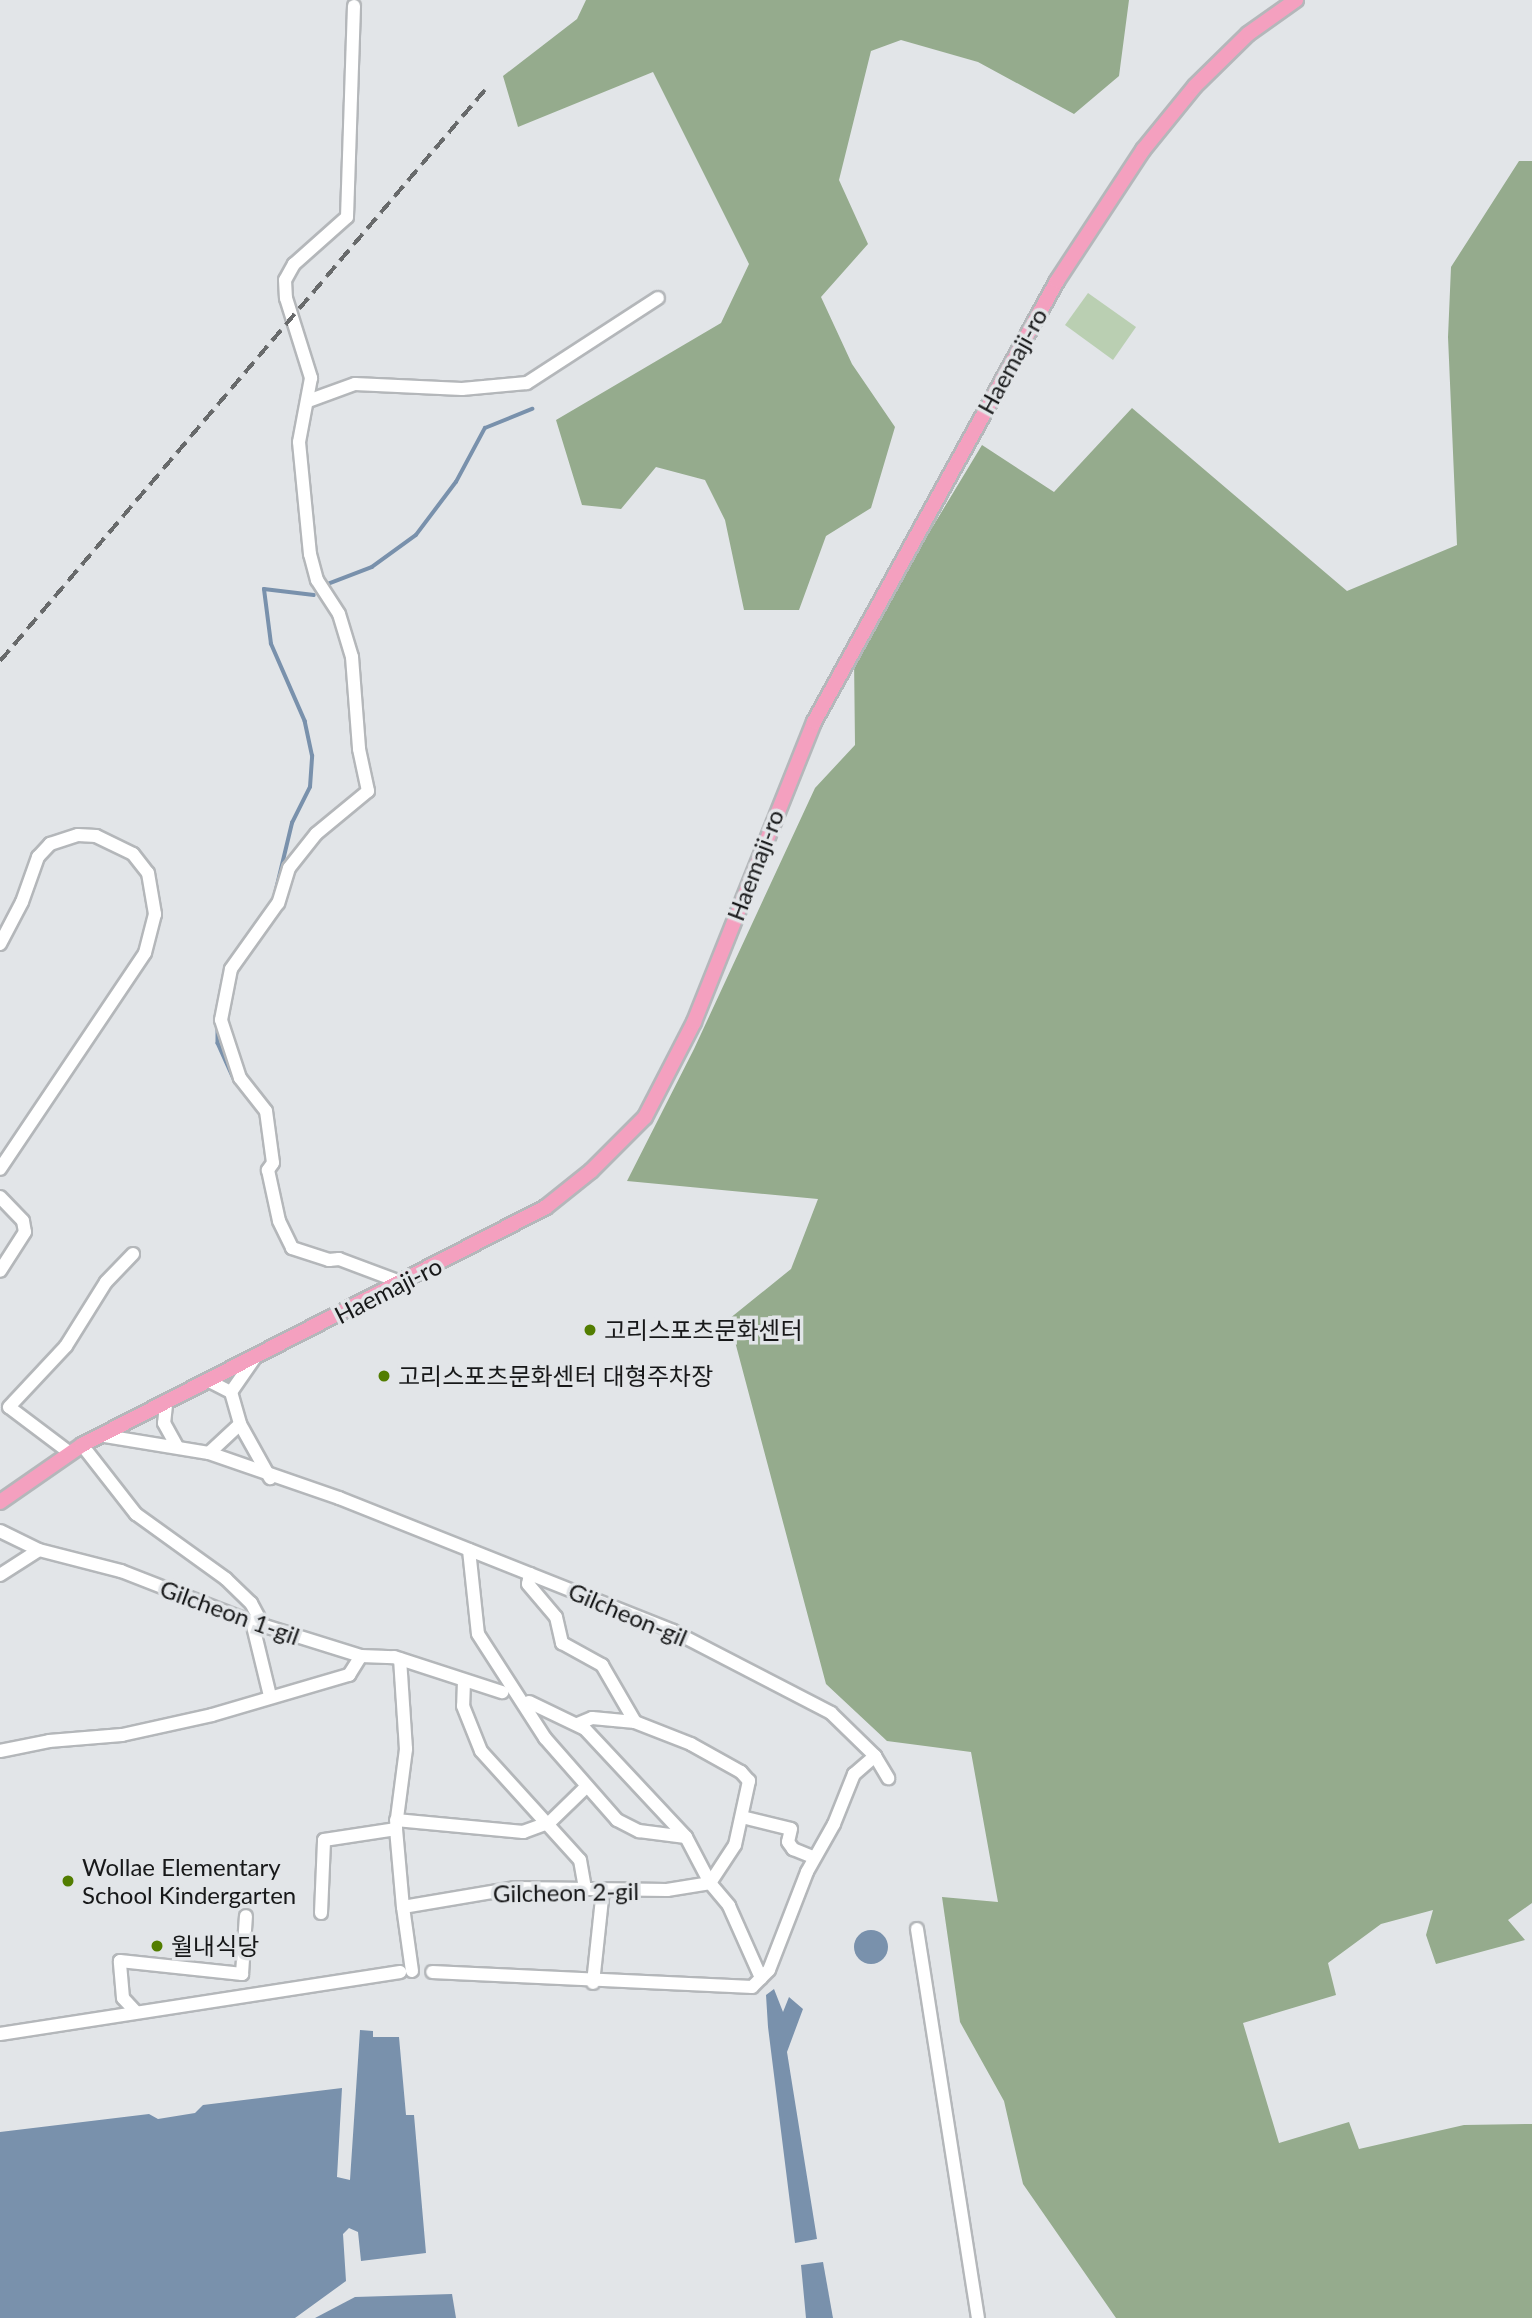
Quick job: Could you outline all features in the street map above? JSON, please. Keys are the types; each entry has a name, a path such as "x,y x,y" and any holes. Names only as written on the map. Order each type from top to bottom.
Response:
{"main road":[{"name":"Haemaji-ro","path":"0,1502 76,1449 546,1208 591,1171 659,1097 694,1022 814,722 1057,281 1143,150 1195,86 1248,34 1296,0"}],"street":[{"path":"354,6 347,217 294,264 285,280 286,298 311,378 308,401 300,422 299,442 310,554 317,580 342,622 352,657 359,749 368,791 316,834 289,868 278,903 232,969 221,1020 240,1078 266,1111 273,1163 268,1170 279,1221 292,1248 329,1260 339,1259 403,1283"},
{"path":"308,401 355,384 472,389 527,383 658,298"},
{"path":"0,944 22,902 38,858 64,838 78,835 111,841 133,855 148,873 155,914 145,953 0,1169"},
{"path":"0,1198 23,1221 25,1232 0,1271"},
{"path":"133,1254 106,1282 66,1346 9,1407 76,1449 136,1514 226,1578 251,1603 270,1696"},
{"path":"231,1392 256,1356"},
{"path":"211,1382 231,1392 240,1424 270,1478"},
{"path":"166,1405 164,1423 177,1446"},
{"path":"209,1454 240,1424"},
{"name":"Gilcheon-gil","path":"105,1436 177,1446 209,1454 270,1478 339,1498 673,1631 831,1713 875,1756 888,1778"},
{"name":"Gilcheon 1-gil","path":"0,1531 39,1550 121,1571 257,1623 362,1656 400,1660 502,1692"},
{"path":"0,1575 39,1550"},
{"path":"469,1550 478,1634 516,1697 586,1787 628,1825 686,1837"},
{"path":"530,1574 528,1584 556,1617 562,1643 602,1665 635,1722"},
{"path":"0,1751 49,1741 122,1735 349,1675 362,1656"},
{"path":"0,2034 406,1972 396,1825 406,1749 400,1660"},
{"path":"464,1681 463,1706 481,1751 498,1774 550,1822 580,1860 585,1889"},
{"path":"529,1702 561,1714 578,1724 686,1837 710,1883 729,1906 757,1983"},
{"path":"578,1724 592,1718 635,1722 691,1744 741,1772 749,1781 735,1845 710,1883"},
{"path":"432,1972 593,1983 757,1983 769,1970 814,1857 834,1824 854,1774 875,1756"},
{"path":"321,1913 324,1840 396,1825 523,1832 550,1822 586,1787"},
{"path":"743,1817 791,1829 788,1842 793,1849 814,1857"},
{"name":"Gilcheon 2-gil","path":"403,1907 515,1888 667,1890 710,1883"},
{"path":"593,1983 603,1890"},
{"path":"136,2012 123,1998 120,1961 242,1974 246,1916"},
{"path":"917,1929 978,2318"}],"green space":[{"path":"586,0 1129,0 1119,76 1074,114 978,62 901,40 871,51 839,180 868,244 821,297 852,364 895,427 871,508 826,536 799,610 744,610 725,520 705,480 656,467 621,509 582,505 556,420 721,323 749,264 653,72 518,127 503,76 577,19"},
{"path":"1519,161 1532,161 1532,1903 1508,1920 1525,1940 1436,1964 1426,1935 1433,1910 1381,1924 1328,1963 1336,1995 1243,2023 1279,2143 1349,2122 1359,2149 1464,2125 1532,2124 1532,2318 1116,2318 1023,2184 1004,2101 960,2022 942,1897 998,1902 971,1752 887,1741 826,1684 729,1319 791,1269 818,1199 627,1181 694,1049 815,788 855,745 854,657 982,445 1054,492 1132,408 1347,591 1457,545 1448,337 1451,267"},
{"path":"1088,293 1136,327 1113,360 1065,325"}],"water":[{"path":"871,1930 883,1935 888,1947 883,1959 871,1964 859,1959 854,1947 859,1935"},
{"path":"774,1989 783,2012 789,1997 803,2009 787,2052 817,2239 795,2243 768,2027 766,1995"},
{"path":"360,2030 373,2031 373,2037 399,2037 406,2115 414,2115 426,2253 361,2261 358,2232 349,2228 343,2234 346,2281 295,2318 0,2318 0,2132 149,2114 158,2119 195,2113 203,2105 342,2088 337,2177 350,2180"},
{"path":"823,2262 833,2318 806,2318 801,2265"},
{"path":"452,2294 456,2318 315,2318 355,2297"}],"waterway":[{"path":"328,584 372,567 416,535 456,482 485,428 532,409"},
{"path":"275,894 292,823 310,787 312,756 305,722 271,644 264,589 314,595"},
{"path":"238,949 270,904"},
{"path":"218,1026 218,1043 235,1081"}],"railway":[{"path":"0,661 489,85"}],"place":[{"name":"고리스포츠문화센터","path":"590,1330"},
{"name":"고리스포츠문화센터 대형주차장","path":"384,1376"},
{"name":"Wollae Elementary School Kindergarten","path":"68,1881"},
{"name":"월내식당","path":"157,1946"}]}
